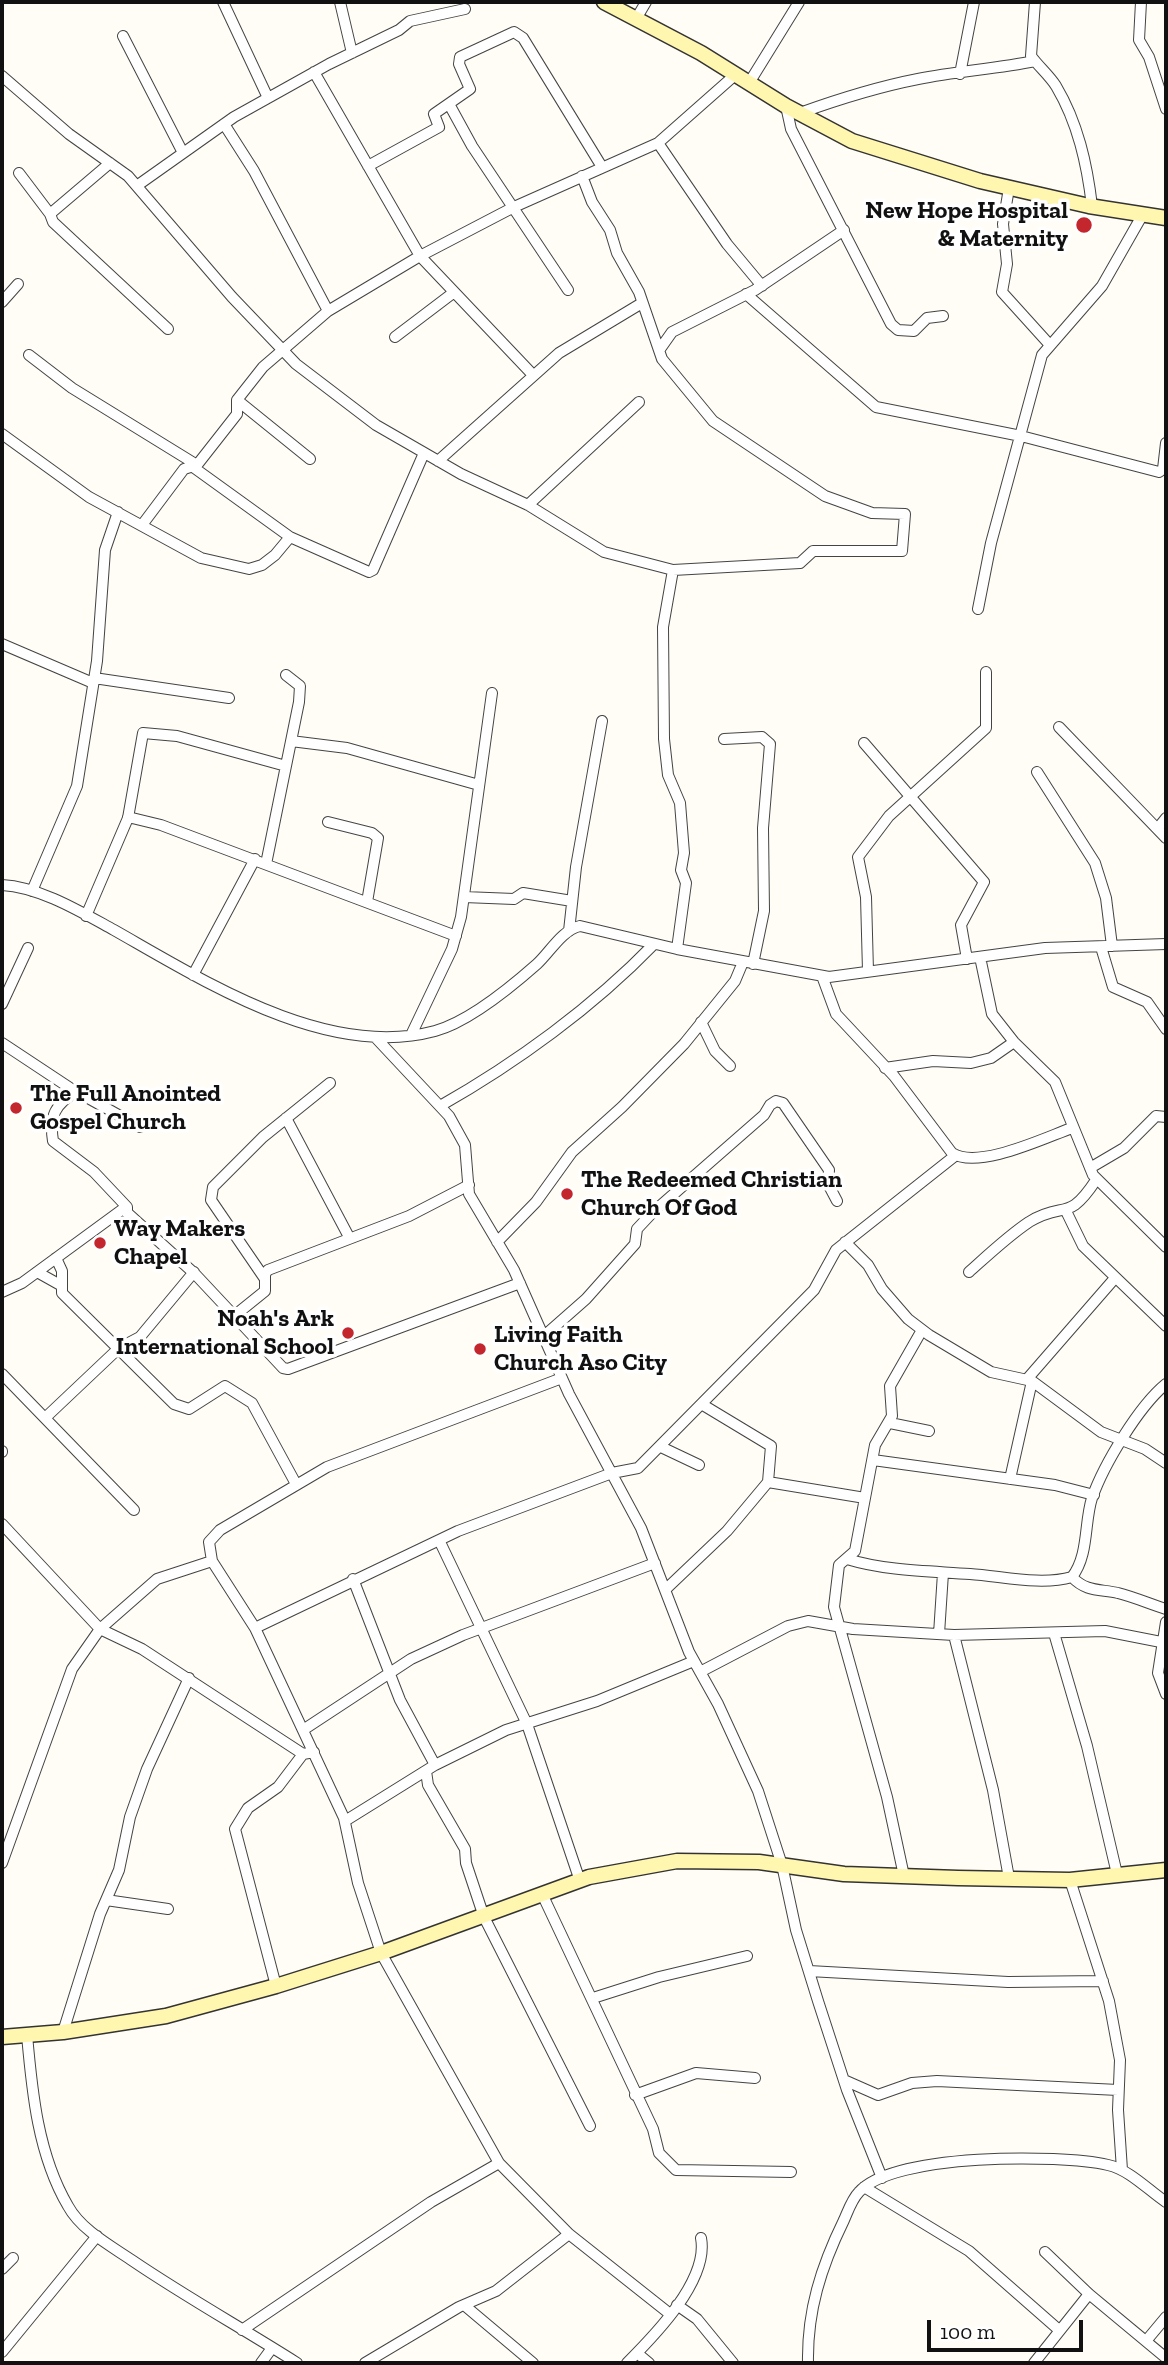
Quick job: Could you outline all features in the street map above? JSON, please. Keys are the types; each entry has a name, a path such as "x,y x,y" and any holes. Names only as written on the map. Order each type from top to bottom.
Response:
{"street":[{"path":"223,2 268,98"},
{"path":"340,2 352,53"},
{"path":"604,2 852,142 1010,188 1092,206 1166,218"},
{"path":"636,19 646,2"},
{"path":"749,83 799,2"},
{"path":"960,74 974,2"},
{"path":"1035,2 1031,49 1035,61 1056,87 1076,129 1088,165 1092,206"},
{"path":"1141,2 1139,40 1149,57 1166,109"},
{"path":"138,185 182,151 224,124 314,72 423,16 465,9"},
{"path":"368,166 439,127 434,114 470,89 459,64 464,52 514,32 520,34 602,167"},
{"path":"123,36 182,151"},
{"path":"800,113 855,93 921,78 1035,61"},
{"path":"314,72 419,256 533,375"},
{"path":"142,525 184,469 195,466 237,414 237,400 263,368 328,311 419,256 514,207 658,143 735,75"},
{"path":"2,76 40,111 138,185 232,297 284,352 319,384 376,425 438,461 528,505 604,552 673,570 800,563 813,551 899,553 904,547 907,517 902,514 872,513 825,496 713,421 667,366 642,303 617,253 610,230 592,202 582,176"},
{"path":"449,104 472,146 568,290"},
{"path":"786,106 791,130 880,304 898,330 914,331 927,318 943,316"},
{"path":"224,124 254,171 328,311"},
{"path":"658,143 727,244 762,286"},
{"path":"50,214 110,163"},
{"path":"19,173 53,222 169,328"},
{"path":"1010,188 1003,224 1007,264 1002,292 1049,344"},
{"path":"978,608 991,543 1042,355 1102,286 1143,214"},
{"path":"660,349 672,332 762,286 844,230"},
{"path":"2,302 18,284"},
{"path":"395,337 453,293"},
{"path":"746,295 876,407 1021,436 1159,472 1163,469 1166,443"},
{"path":"438,461 559,353 642,303"},
{"path":"29,355 72,388 195,466 290,537 371,571 424,453"},
{"path":"237,400 310,459"},
{"path":"528,505 639,401"},
{"path":"2,434 89,497 201,558 249,569 262,565 275,555 290,537"},
{"path":"32,891 74,796 94,680 105,551 118,512"},
{"path":"673,570 663,626 664,740 668,775 680,803 684,853 681,870 686,883 677,949"},
{"path":"2,644 94,680 229,698"},
{"path":"868,971 866,897 858,859 887,819 986,729 986,672"},
{"path":"266,863 300,686 286,675"},
{"path":"412,1033 456,936 464,897 492,693"},
{"path":"569,931 602,722"},
{"path":"1059,727 1166,838"},
{"path":"86,916 128,817 142,736 146,732 177,736 286,766"},
{"path":"497,1242 536,1202 572,1152 622,1107 701,1022 748,963 764,912 763,828 770,744 762,737 724,739"},
{"path":"291,741 347,748 479,785"},
{"path":"864,743 984,882 961,925 967,958"},
{"path":"1037,772 1095,863 1106,898 1107,946 1113,988 1147,1002 1166,1029"},
{"path":"128,817 162,825 456,936"},
{"path":"1158,828 1166,818"},
{"path":"328,822 372,833 378,838 367,902"},
{"path":"193,975 254,859"},
{"path":"2,885 32,891 86,916 193,975 300,1024 375,1037 435,1031 467,1016 537,964 569,931 580,926 677,949 822,976 1045,948 1166,944"},
{"path":"464,897 514,899 523,893 572,901"},
{"path":"440,1106 475,1086 555,1029 631,968 654,944"},
{"path":"2,1004 28,948"},
{"path":"980,957 992,1014 1014,1042 1055,1082 1096,1180 1166,1247"},
{"path":"822,976 836,1014 886,1068 956,1155 971,1159 996,1154 1072,1128"},
{"path":"701,1022 715,1051 730,1066"},
{"path":"375,1037 440,1106 465,1145 469,1185 477,1211 520,1283 562,1378 641,1528 694,1661 758,1791 782,1865 796,1930 809,1971 844,2080 882,2178"},
{"path":"886,1068 933,1061 971,1063 991,1058 1014,1042"},
{"path":"2,1043 76,1091 140,1127"},
{"path":"266,1280 218,1210 211,1194 213,1187 255,1145 331,1083"},
{"path":"76,1091 62,1100 50,1122 53,1141 94,1172 127,1207 127,1211 194,1272 283,1368 288,1369 520,1283"},
{"path":"544,1336 586,1299 635,1244 637,1229 652,1213 764,1115 776,1101 783,1103 829,1170 828,1184 837,1201"},
{"path":"1090,1168 1125,1148 1156,1116 1166,1117"},
{"path":"286,1118 349,1237"},
{"path":"255,1628 353,1579 440,1542 458,1531 612,1473 638,1468 814,1290 826,1265 845,1242 956,1155"},
{"path":"969,1272 1031,1221 1054,1210 1066,1212 1083,1201 1096,1180"},
{"path":"234,1316 265,1291 265,1274 272,1268 409,1216 469,1185"},
{"path":"2,1292 8,1291 37,1272 119,1211 127,1211"},
{"path":"1066,1212 1083,1246 1166,1326"},
{"path":"845,1242 868,1265 882,1289 908,1319 922,1330 990,1372 1030,1380 1101,1432 1166,1463"},
{"path":"56,1258 62,1271 62,1293 182,1408 197,1405 225,1386 248,1399 296,1484"},
{"path":"37,1272 62,1286"},
{"path":"45,1418 119,1348 148,1329 194,1272"},
{"path":"1010,1479 1030,1380 1115,1278"},
{"path":"904,1876 887,1797 834,1607 839,1565 855,1551 877,1440 890,1423 893,1409 890,1386 922,1330"},
{"path":"2,1374 134,1510"},
{"path":"562,1378 327,1467 220,1530 209,1542 212,1561 255,1628 303,1730 308,1753 345,1821 358,1883 381,1953 499,2163 569,2234 670,2314"},
{"path":"1072,1577 1082,1553 1094,1495 1122,1441 1150,1397 1166,1384"},
{"path":"665,1590 727,1531 768,1482 771,1446 703,1405"},
{"path":"890,1423 929,1431"},
{"path":"660,1447 699,1465"},
{"path":"873,1460 1010,1479 1094,1495"},
{"path":"768,1482 865,1498"},
{"path":"2,1524 100,1629 142,1649 308,1753"},
{"path":"440,1542 527,1724 580,1881"},
{"path":"847,1559 866,1565 943,1573 1034,1580 1072,1577"},
{"path":"2,1863 72,1669 100,1629 156,1579 212,1561"},
{"path":"303,1730 411,1659 481,1629 655,1563"},
{"path":"939,1634 943,1573"},
{"path":"1072,1577 1078,1584 1096,1591 1117,1593 1166,1609"},
{"path":"353,1579 388,1673 435,1765"},
{"path":"820,1622 834,1607"},
{"path":"700,1672 788,1626 820,1622 840,1628 954,1635 1105,1631 1161,1642"},
{"path":"1166,1622 1158,1673 1166,1694"},
{"path":"1054,1633 1091,1758 1117,1874"},
{"path":"954,1635 993,1790 1009,1878"},
{"path":"345,1821 435,1765 506,1731 597,1701 694,1661"},
{"path":"63,2032 80,1973 119,1870 130,1817 148,1769 189,1678"},
{"path":"276,1986 235,1829 248,1808 278,1787 308,1753"},
{"path":"426,1771 428,1785 465,1849 466,1863 484,1917 590,2126"},
{"path":"2,2037 63,2032 166,2016 276,1986 381,1953 580,1881 677,1861 782,1865 844,1874 1070,1880 1166,1870"},
{"path":"1070,1880 1103,1981 1121,2060 1118,2090 1122,2170"},
{"path":"542,1896 593,1998 635,2095 653,2129 659,2153 676,2171 791,2172"},
{"path":"106,1900 168,1909"},
{"path":"593,1998 659,1977 747,1956"},
{"path":"809,1971 1008,1982 1103,1981"},
{"path":"27,2035 33,2097 52,2174 68,2208 97,2236 200,2306 297,2363"},
{"path":"635,2095 696,2073 755,2078"},
{"path":"844,2080 878,2095 912,2083 937,2081 1118,2090"},
{"path":"808,2363 812,2297 833,2242 857,2193 882,2178 921,2165 1031,2157 1107,2165 1122,2170 1166,2202"},
{"path":"242,2330 431,2202 499,2163"},
{"path":"864,2188 969,2251 1059,2330"},
{"path":"365,2363 464,2305 496,2291 569,2234"},
{"path":"2,2352 97,2236"},
{"path":"627,2363 690,2289 699,2267 701,2238"},
{"path":"1045,2252 1089,2294 1166,2358"},
{"path":"2,2269 13,2258"},
{"path":"1034,2363 1089,2294"},
{"path":"464,2305 533,2363"},
{"path":"677,2305 697,2319 733,2363"},
{"path":"1146,2341 1166,2317"},
{"path":"261,2363 272,2348"},
{"path":"637,2353 649,2363"}],"place":[{"name":"New Hope Hospital & Maternity","path":"1084,225"},
{"name":"The Full Anointed Gospel Church","path":"16,1108"},
{"name":"The Redeemed Christian Church Of God","path":"567,1194"},
{"name":"Way Makers Chapel","path":"100,1243"},
{"name":"Noah's Ark International School","path":"348,1333"},
{"name":"Living Faith Church Aso City","path":"480,1349"}]}
